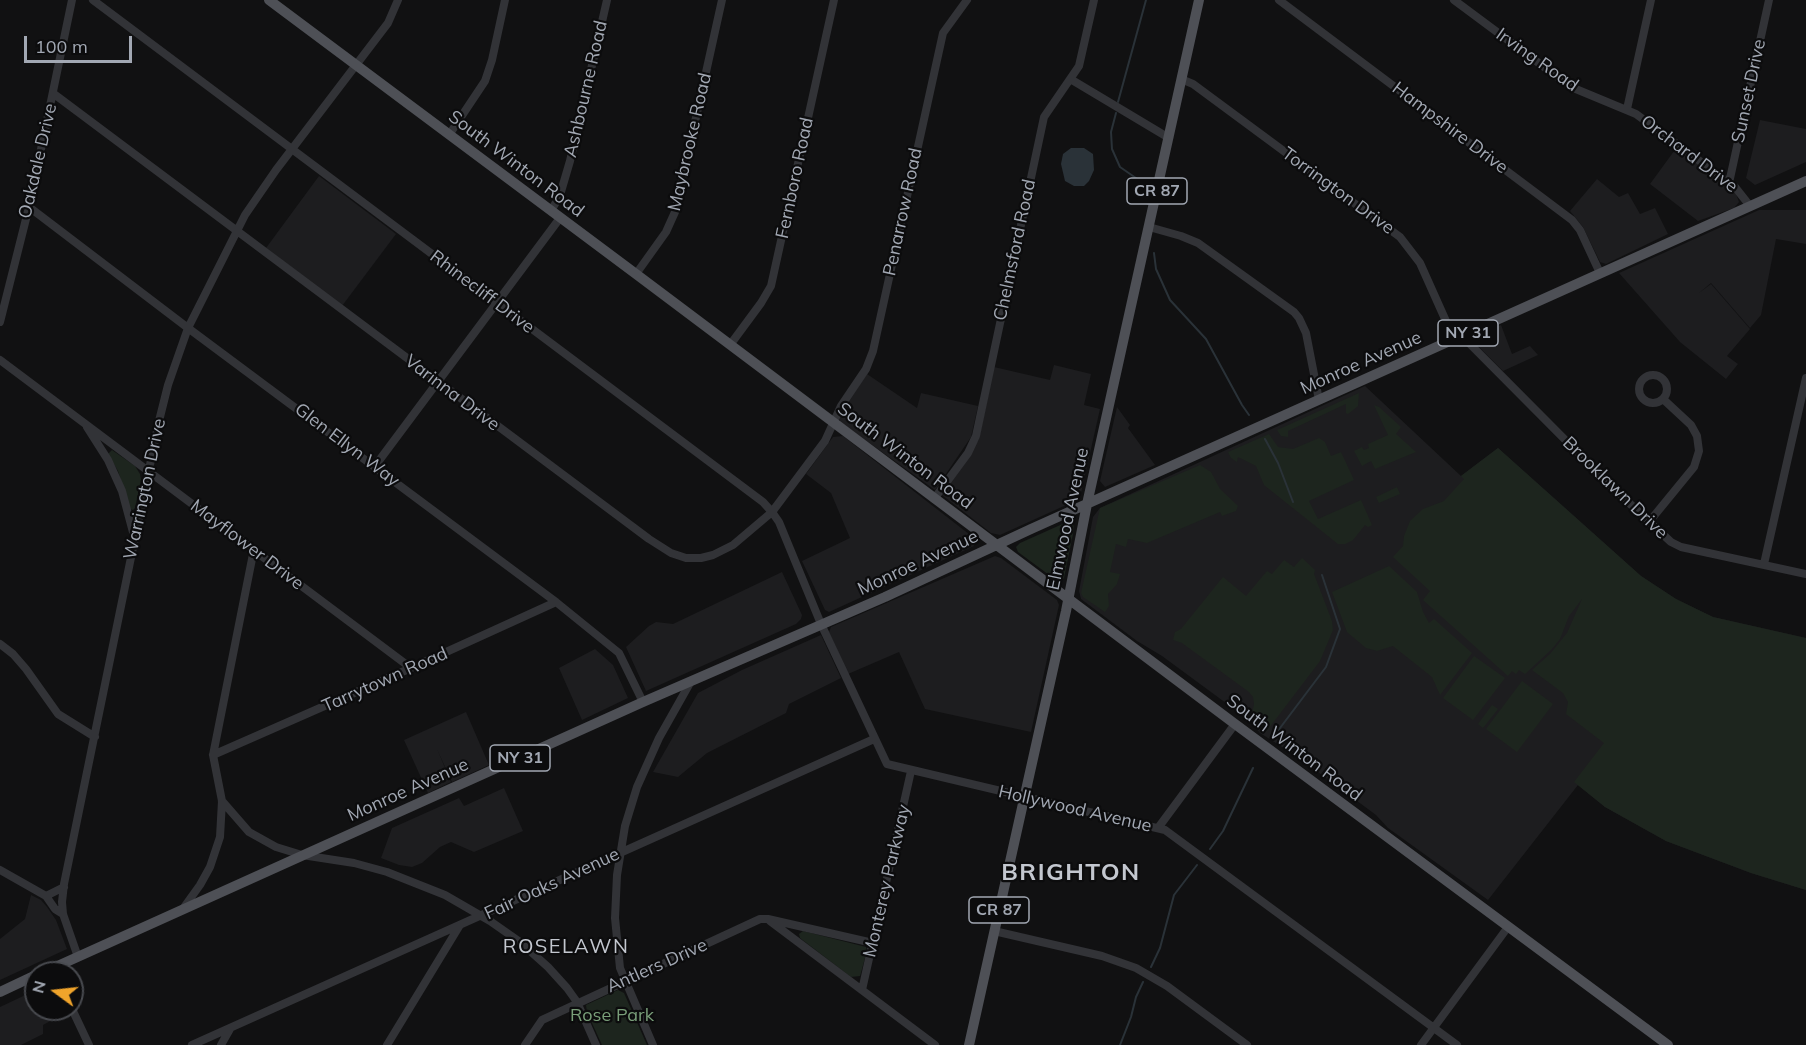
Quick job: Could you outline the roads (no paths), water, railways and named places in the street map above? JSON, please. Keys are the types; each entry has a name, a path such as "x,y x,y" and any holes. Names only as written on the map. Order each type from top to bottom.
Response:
{"main road":[{"name":"South Winton Road","path":"268,0 1668,1045"},
{"name":"Elmwood Avenue","path":"969,1045 1199,0"},
{"name":"Monroe Avenue","path":"71,961 643,702 690,683 1805,183"},
{"path":"0,992 24,981"}],"street":[{"name":"Oakdale Drive","path":"0,322 54,94 72,0"},
{"name":"Rhinecliff Drive","path":"93,0 763,502 772,512 821,624"},
{"name":"Warrington Drive","path":"78,957 63,915 64,887 161,412 188,328 236,231 261,191 392,16 398,0"},
{"path":"448,135 485,81 505,0"},
{"name":"Ashbourne Road","path":"375,466 496,303 556,214 607,0"},
{"name":"Maybrooke Road","path":"636,274 666,232 675,212 723,0"},
{"name":"Fernboro Road","path":"730,345 771,286 834,0"},
{"name":"Penarrow Road","path":"834,423 841,406 859,381 871,358 943,33 967,0"},
{"name":"Chelmsford Road","path":"934,499 968,453 976,436 1044,117 1047,109 1072,80 1079,66 1094,0"},
{"name":"Hampshire Drive","path":"1279,0 1572,220 1580,230 1600,273"},
{"name":"Irving Road","path":"1454,0 1570,87 1627,109"},
{"name":"Orchard Drive","path":"1650,0 1627,109 1729,183 1750,206"},
{"name":"Sunset Drive","path":"1729,183 1769,0"},
{"name":"Torrington Drive","path":"1182,79 1193,84 1400,237 1420,263 1458,337"},
{"path":"1072,80 1168,138"},
{"name":"Varinna Drive","path":"54,94 437,382 671,554 694,558 707,557 733,545 772,512 825,441 834,423"},
{"name":"Glen Ellyn Way","path":"28,207 556,602 621,654 643,702"},
{"path":"1149,227 1198,243 1294,312 1306,333 1319,400"},
{"name":"Brooklawn Drive","path":"1458,337 1663,537 1682,547 1806,574"},
{"path":"0,375 3,363"},
{"name":"Mayflower Drive","path":"3,363 254,549 411,669"},
{"path":"1764,564 1806,378"},
{"path":"1649,522 1694,467 1699,452 1698,436 1663,399"},
{"name":"Mayflower Drive","path":"83,422 108,460 122,491 135,539"},
{"path":"180,913 200,885 216,851 222,822 222,801 213,755 254,549"},
{"name":"Tarrytown Road","path":"213,755 411,669 556,602"},
{"name":"Hollywood Avenue","path":"821,624 887,764 1158,828 1171,834 1457,1045"},
{"path":"0,644 13,654 26,669 58,714 95,737"},
{"path":"653,1045 624,981 617,954 615,918 620,853 631,807 644,770 690,683"},
{"path":"1158,828 1235,724"},
{"name":"Fair Oaks Avenue","path":"192,1045 874,739"},
{"name":"Monterey Parkway","path":"861,990 911,771"},
{"path":"222,801 244,826 262,840 276,847 302,855 354,863 387,872 445,895 482,916 519,942 548,967 577,1002 596,1045"},
{"path":"0,870 46,896 55,909 63,915"},
{"path":"46,896 64,887"},
{"path":"768,919 873,943"},
{"path":"768,919 935,1045"},
{"name":"Antlers Drive","path":"525,1045 542,1020 760,920 768,919"},
{"path":"387,1045 460,925"},
{"path":"1421,1045 1508,927"},
{"path":"994,931 1102,957 1136,968 1167,986 1247,1045"},
{"path":"77,1021 88,1045"},
{"path":"221,1045 231,1029"}],"waterway":[{"path":"1118,102 1146,0"},
{"path":"1116,113 1111,132 1112,149 1120,167 1146,185 1148,204"},
{"path":"1154,253 1156,269 1170,300 1206,339 1249,415"},
{"path":"1265,439 1278,463 1293,502"},
{"path":"1277,732 1326,667 1340,629 1322,575"},
{"path":"1210,849 1223,831 1253,768"},
{"path":"1151,967 1160,948 1174,895 1197,865"},
{"path":"1120,1045 1143,982"}],"district":[{"name":"BRIGHTON","path":"1071,873"},
{"name":"ROSELAWN","path":"566,947"}],"park label":[{"name":"Rose Park","path":"612,1016"}]}
